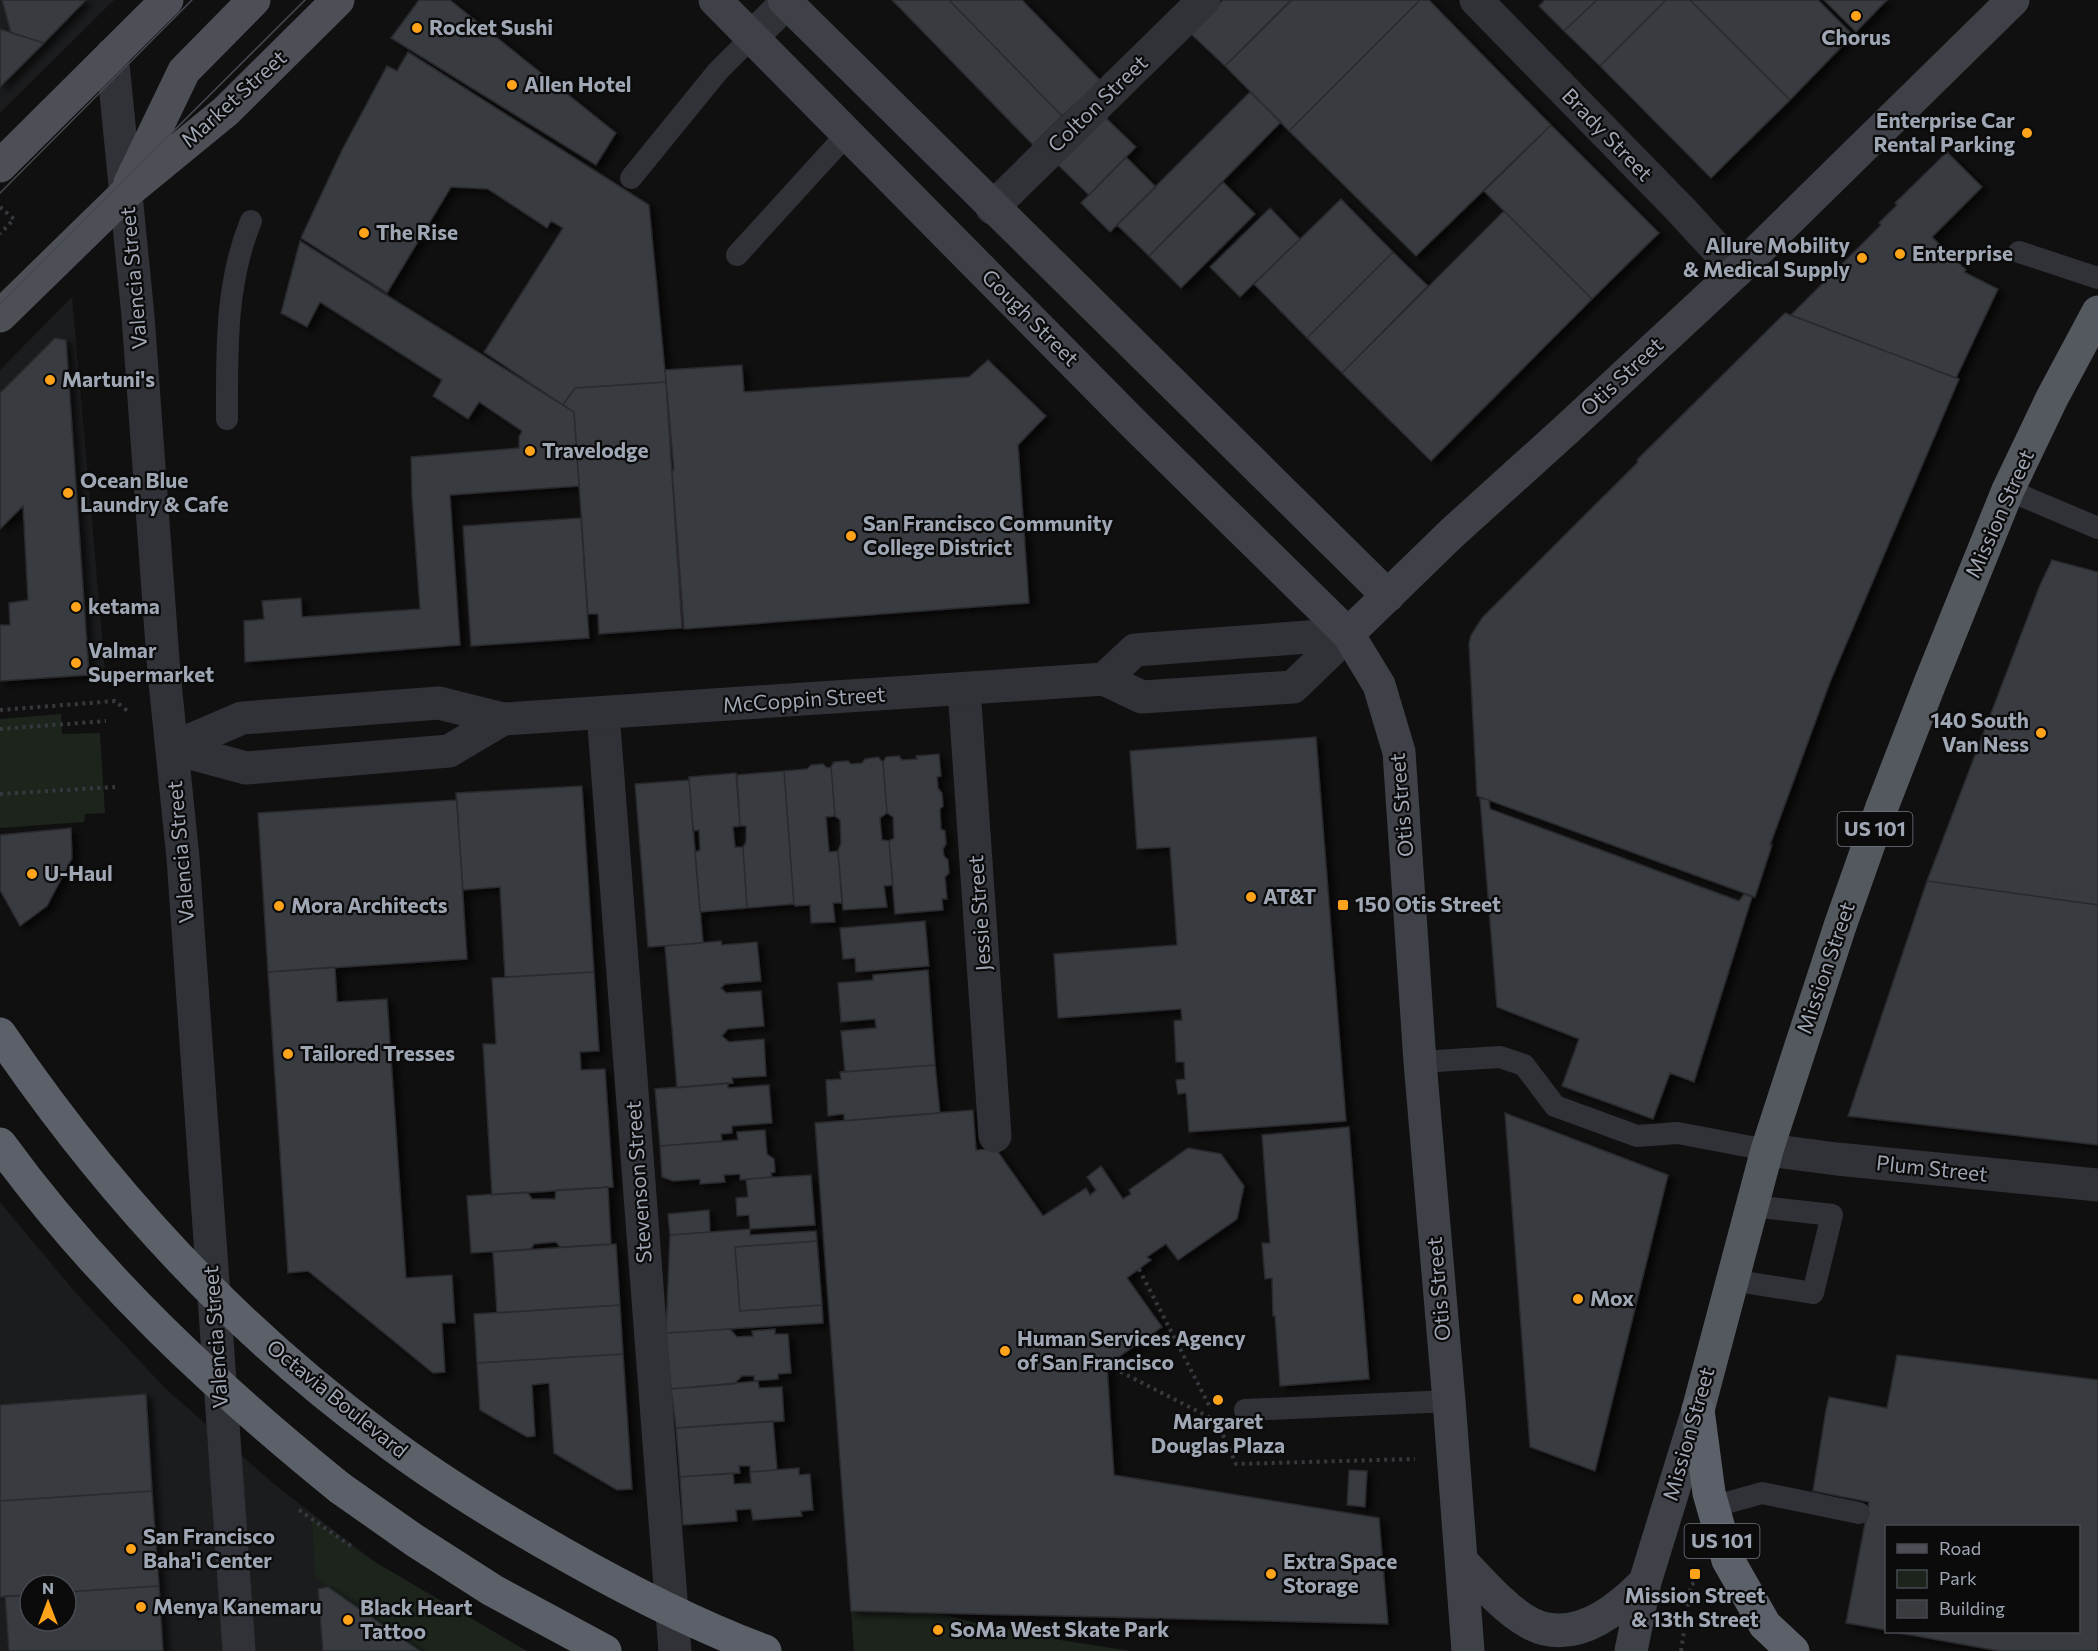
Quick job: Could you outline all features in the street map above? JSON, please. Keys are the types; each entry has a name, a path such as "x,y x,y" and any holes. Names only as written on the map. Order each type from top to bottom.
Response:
{"highway":[{"name":"Mission Street","path":"1698,1410 1767,1150 1829,958 1879,818 1943,650 2008,490 2052,398 2098,312"},
{"name":"Octavia Boulevard","path":"0,1034 67,1126 126,1199 183,1261 245,1323 309,1381 381,1437 526,1533 602,1576 765,1651"},
{"path":"0,1144 27,1181 77,1241 136,1305 201,1370 268,1430 340,1488 414,1540 492,1590 605,1651"},
{"name":"US 101","path":"1698,1410 1712,1507 1728,1560 1765,1625 1793,1651"}],"main road":[{"path":"0,166 167,0"},
{"name":"Market Street","path":"126,193 184,71 254,0"},
{"name":"Market Street","path":"0,316 126,193 226,111 338,0"},
{"name":"Gough Street","path":"716,0 1135,425 1348,634"},
{"name":"Otis Street","path":"1468,1651 1420,1062 1399,752 1379,686 1348,634 1452,533 1737,271 2013,0"},
{"path":"787,1 992,208 1388,596"},
{"name":"Mission Street","path":"1630,1651 1645,1582 1698,1410"},
{"path":"1462,1562 1508,1608 1538,1628 1554,1631 1571,1630 1591,1624 1627,1601 1645,1582"}],"street":[{"name":"Colton Street","path":"992,208 1204,0"},
{"name":"Brady Street","path":"1476,0 1681,210 1737,271"},
{"path":"752,37 787,1"},
{"name":"Valencia Street","path":"112,54 138,316 164,673 183,858 239,1651"},
{"path":"1104,679 1135,650 1348,634"},
{"name":"McCoppin Street","path":"172,748 242,718 439,704 503,719 1104,679 1142,697 1293,687 1348,634"},
{"name":"Jessie Street","path":"964,689 995,1137"},
{"name":"Stevenson Street","path":"603,713 675,1651"},
{"name":"McCoppin Street","path":"172,748 246,768 449,751 503,719"},
{"name":"Plum Street","path":"1767,1150 2098,1185"}],"lane":[{"path":"631,178 718,71 752,37"},
{"path":"737,255 848,133"},
{"path":"226,419 227,331 231,299 244,239 251,221"},
{"path":"2019,252 2098,278"},
{"path":"2008,490 2098,528"},
{"path":"1420,1062 1500,1057 1524,1065 1555,1106 1637,1137 1678,1133 1767,1150"},
{"path":"1731,1280 1813,1293 1832,1215 1752,1206"},
{"path":"1245,1410 1449,1401"},
{"path":"1712,1507 1762,1493 1859,1514"}],"path":[{"path":"0,207 14,219 0,234"},
{"path":"0,710 115,701 172,748"},
{"path":"0,729 106,721"},
{"path":"0,794 115,787"},
{"path":"2054,891 2098,898"},
{"path":"1138,1269 1217,1421"},
{"path":"1676,1648 1682,1649 1691,1585 1699,1579"}],"shaded area":[{"path":"0,0 114,0 0,113"},
{"path":"72,297 105,670 36,672 23,448 0,469 0,370"},
{"path":"0,1202 76,1293 166,1389 274,1484 375,1562 472,1651 0,1651"}],"green space":[{"path":"61,714 62,734 100,733 105,813 85,814 84,822 0,828 0,719"},
{"path":"312,1520 375,1562 527,1651 420,1651 315,1576"},
{"name":"SoMa West Skate Park","path":"851,1611 942,1614 996,1628 1052,1632 1054,1639 1131,1651 854,1651"}],"building":[{"path":"2,0 86,0 44,43 11,33"},
{"name":"Allen Hotel","path":"419,0 450,0 616,133 596,165 391,38"},
{"path":"892,0 949,0 1062,116 1033,145"},
{"path":"949,0 1022,0 1101,81 1062,116"},
{"path":"1223,0 1291,0 1225,66 1190,33"},
{"path":"1292,0 1420,0 1289,131 1225,66"},
{"path":"1420,0 1429,0 1551,125 1416,256 1289,131"},
{"path":"1545,0 1597,0 1564,31 1539,6"},
{"path":"1597,0 1666,0 1600,66 1564,31"},
{"path":"1666,0 1690,0 1790,100 1711,178 1600,66"},
{"path":"1690,0 1818,0 1853,35 1790,100"},
{"name":"Chorus","path":"1824,0 1887,0 1856,32"},
{"path":"0,29 44,43 0,87"},
{"name":"The Rise","path":"408,52 649,205 666,382 575,388 563,405 484,352 563,228 551,221 547,228 488,189 451,187 387,293 301,238 342,150 387,66 397,71"},
{"path":"1250,92 1281,122 1149,256 1117,225"},
{"path":"1104,116 1136,147 1089,195 1057,164"},
{"path":"1551,125 1659,233 1592,299 1484,191"},
{"name":"Enterprise","path":"1947,152 1982,187 1932,237 1966,270 1964,272 1998,289 1956,378 1791,315 1881,225 1879,223 1897,205 1895,203"},
{"path":"1126,157 1156,187 1110,232 1081,203"},
{"path":"1223,182 1255,214 1181,288 1149,256"},
{"path":"1341,199 1393,252 1307,338 1254,284"},
{"path":"1270,208 1300,239 1240,297 1210,267"},
{"path":"1504,211 1592,299 1431,461 1342,373"},
{"name":"Travelodge","path":"300,241 574,412 579,486 450,495 460,645 245,662 244,621 264,619 262,601 301,598 302,617 420,609 411,457 519,448 519,437 522,431 479,402 468,419 433,396 442,380 320,302 307,327 281,313"},
{"path":"1393,252 1428,286 1342,373 1307,338"},
{"path":"1785,313 1959,379 1830,682 1770,845 1772,845 1755,897 1477,796 1469,644 1471,635 1482,618"},
{"path":"55,338 66,340 89,675 0,681 0,625 10,625 9,603 28,600 23,506 0,529 0,393"},
{"name":"San Francisco Community College District","path":"988,360 1046,416 1018,445 1029,603 684,629 665,370 742,365 744,392 969,377"},
{"path":"666,382 682,628 599,634 598,614 588,614 574,412 563,405 575,388"},
{"path":"581,518 589,638 471,646 463,526"},
{"name":"140 South Van Ness","path":"2052,560 2098,572 2098,905 1927,881 2040,585"},
{"name":"AT&T","path":"1316,737 1346,1121 1189,1132 1186,1093 1178,1094 1176,1080 1185,1079 1184,1062 1176,1062 1174,1021 1182,1020 1181,1009 1058,1018 1054,954 1177,945 1170,847 1137,849 1130,751"},
{"path":"939,754 941,776 937,777 943,806 940,809 941,829 945,831 946,844 943,849 944,856 948,860 949,873 945,877 947,899 942,899 943,910 895,914 889,841 894,838 893,817 887,813 883,762 886,757 899,756 902,760"},
{"path":"878,757 883,762 887,813 880,818 882,840 889,841 893,885 884,886 887,907 843,910 838,851 841,843 840,820 835,816 831,767 834,762 862,763 865,759"},
{"path":"823,764 827,768 831,767 835,816 826,817 829,852 838,851 842,903 833,903 835,922 811,923 810,905 795,906 794,904 784,771 807,769 811,765"},
{"path":"784,771 794,904 747,908 743,847 746,842 746,826 740,826 737,775"},
{"path":"736,773 740,826 733,827 735,847 743,847 747,908 700,912 695,852 700,850 699,830 693,831 689,777"},
{"path":"689,780 703,943 648,947 635,784"},
{"path":"582,786 594,972 505,977 500,887 463,890 456,793"},
{"path":"1480,798 1489,800 1490,809 1739,901 1744,894 1752,897 1694,1082 1670,1073 1653,1119 1562,1086 1579,1039 1497,1007"},
{"path":"457,800 467,959 268,972 258,813"},
{"name":"U-Haul","path":"71,828 72,858 47,906 20,926 0,890 0,835"},
{"path":"1927,881 2098,905 2098,1145 1848,1116"},
{"path":"925,921 929,966 856,972 855,958 843,959 840,928"},
{"path":"721,941 722,945 757,942 761,981 725,984 721,988 726,993 761,991 764,1026 728,1029 722,1036 729,1042 764,1039 766,1076 732,1078 733,1083 677,1088 665,946"},
{"path":"335,967 337,1002 387,999 406,1278 452,1275 455,1323 442,1323 445,1372 433,1373 308,1271 288,1273 268,972"},
{"path":"928,970 935,1065 845,1072 841,1031 876,1028 875,1019 841,1022 838,983 873,980 873,975"},
{"path":"594,972 599,1051 580,1052 581,1070 605,1069 613,1187 492,1195 483,1044 496,1044 492,978"},
{"path":"935,1065 940,1113 844,1121 844,1114 828,1116 826,1080 841,1079 840,1072"},
{"path":"728,1083 728,1088 769,1085 772,1123 732,1126 732,1133 721,1134 722,1141 660,1146 655,1089"},
{"path":"973,1110 976,1150 996,1149 1043,1216 1086,1188 1090,1195 1096,1190 1087,1177 1101,1166 1123,1199 1131,1194 1129,1190 1188,1148 1221,1154 1244,1186 1237,1219 1178,1260 1166,1244 1147,1257 1151,1260 1127,1278 1162,1327 1107,1365 1114,1475 1379,1518 1388,1624 851,1611 815,1123"},
{"name":"Mox","path":"1505,1113 1668,1175 1595,1471 1530,1447"},
{"path":"1349,1127 1369,1379 1280,1386 1275,1316 1273,1316 1272,1278 1265,1279 1262,1243 1270,1243 1262,1135"},
{"path":"765,1130 767,1154 774,1159 775,1172 771,1173 772,1177 740,1180 740,1174 724,1175 725,1182 700,1184 700,1179 673,1181 662,1177 660,1146 738,1140 737,1132"},
{"path":"811,1175 815,1225 750,1229 749,1215 737,1216 736,1198 748,1197 746,1179"},
{"path":"608,1187 611,1244 560,1247 556,1242 534,1244 531,1249 471,1253 467,1196 527,1192 532,1199 555,1199 556,1190"},
{"path":"709,1210 710,1232 670,1235 668,1214"},
{"path":"750,1229 750,1235 816,1231 817,1241 735,1247 740,1311 822,1305 823,1323 666,1333 670,1235"},
{"path":"817,1241 822,1305 740,1311 735,1247"},
{"path":"616,1244 620,1305 497,1313 493,1252"},
{"path":"620,1305 623,1354 477,1363 474,1314"},
{"path":"730,1329 737,1337 753,1336 752,1331 775,1329 775,1334 788,1334 791,1373 778,1374 778,1379 754,1381 754,1376 742,1376 734,1384 671,1389 666,1333"},
{"path":"623,1354 632,1489 617,1490 554,1453 549,1383 532,1385 535,1436 527,1437 480,1410 477,1363"},
{"path":"1897,1355 2098,1380 2098,1651 1999,1651 1900,1633 2080,1633 2080,1525 1885,1525 1885,1630 1846,1623 1869,1502 1813,1491 1826,1410 1829,1397 1887,1408"},
{"path":"758,1381 759,1388 782,1387 784,1421 676,1428 671,1389"},
{"path":"146,1394 152,1491 0,1501 0,1405"},
{"path":"773,1421 777,1470 750,1472 750,1466 739,1466 740,1473 680,1477 676,1428"},
{"path":"799,1468 799,1475 810,1474 813,1510 801,1511 802,1516 753,1520 751,1509 736,1510 737,1521 683,1525 680,1477 733,1473 734,1484 751,1483 750,1472"},
{"path":"1349,1470 1367,1471 1365,1507 1347,1505"},
{"path":"152,1491 159,1586 78,1591 78,1573 18,1573 18,1596 0,1597 0,1501"},
{"path":"159,1586 163,1651 9,1651 5,1596 18,1595 18,1633 78,1633 78,1591"},
{"name":"Black Heart Tattoo","path":"328,1587 420,1651 323,1651 318,1589"}],"tram line":[{"path":"0,193 192,0"},
{"path":"0,304 305,0"}],"place":[{"name":"Chorus","path":"1856,16"},
{"name":"Rocket Sushi","path":"417,28"},
{"name":"Allen Hotel","path":"512,85"},
{"name":"Enterprise Car Rental Parking","path":"2027,133"},
{"name":"The Rise","path":"364,233"},
{"name":"Enterprise","path":"1900,254"},
{"name":"Allure Mobility & Medical Supply","path":"1862,258"},
{"name":"Martuni's","path":"50,380"},
{"name":"Travelodge","path":"530,451"},
{"name":"Ocean Blue Laundry & Cafe","path":"68,493"},
{"name":"San Francisco Community College District","path":"851,536"},
{"name":"ketama","path":"76,607"},
{"name":"Valmar Supermarket","path":"76,663"},
{"name":"140 South Van Ness","path":"2041,733"},
{"name":"U-Haul","path":"32,874"},
{"name":"AT&T","path":"1251,897"},
{"name":"150 Otis Street","path":"1343,905"},
{"name":"Mora Architects","path":"279,906"},
{"name":"Tailored Tresses","path":"288,1054"},
{"name":"Mox","path":"1578,1299"},
{"name":"Human Services Agency of San Francisco","path":"1005,1351"},
{"name":"Margaret Douglas Plaza","path":"1218,1400"},
{"name":"San Francisco Baha'i Center","path":"131,1549"},
{"name":"Extra Space Storage","path":"1271,1574"},
{"name":"Mission Street & 13th Street","path":"1695,1574"},
{"name":"Menya Kanemaru","path":"141,1607"},
{"name":"Black Heart Tattoo","path":"348,1620"},
{"name":"SoMa West Skate Park","path":"938,1630"}]}
